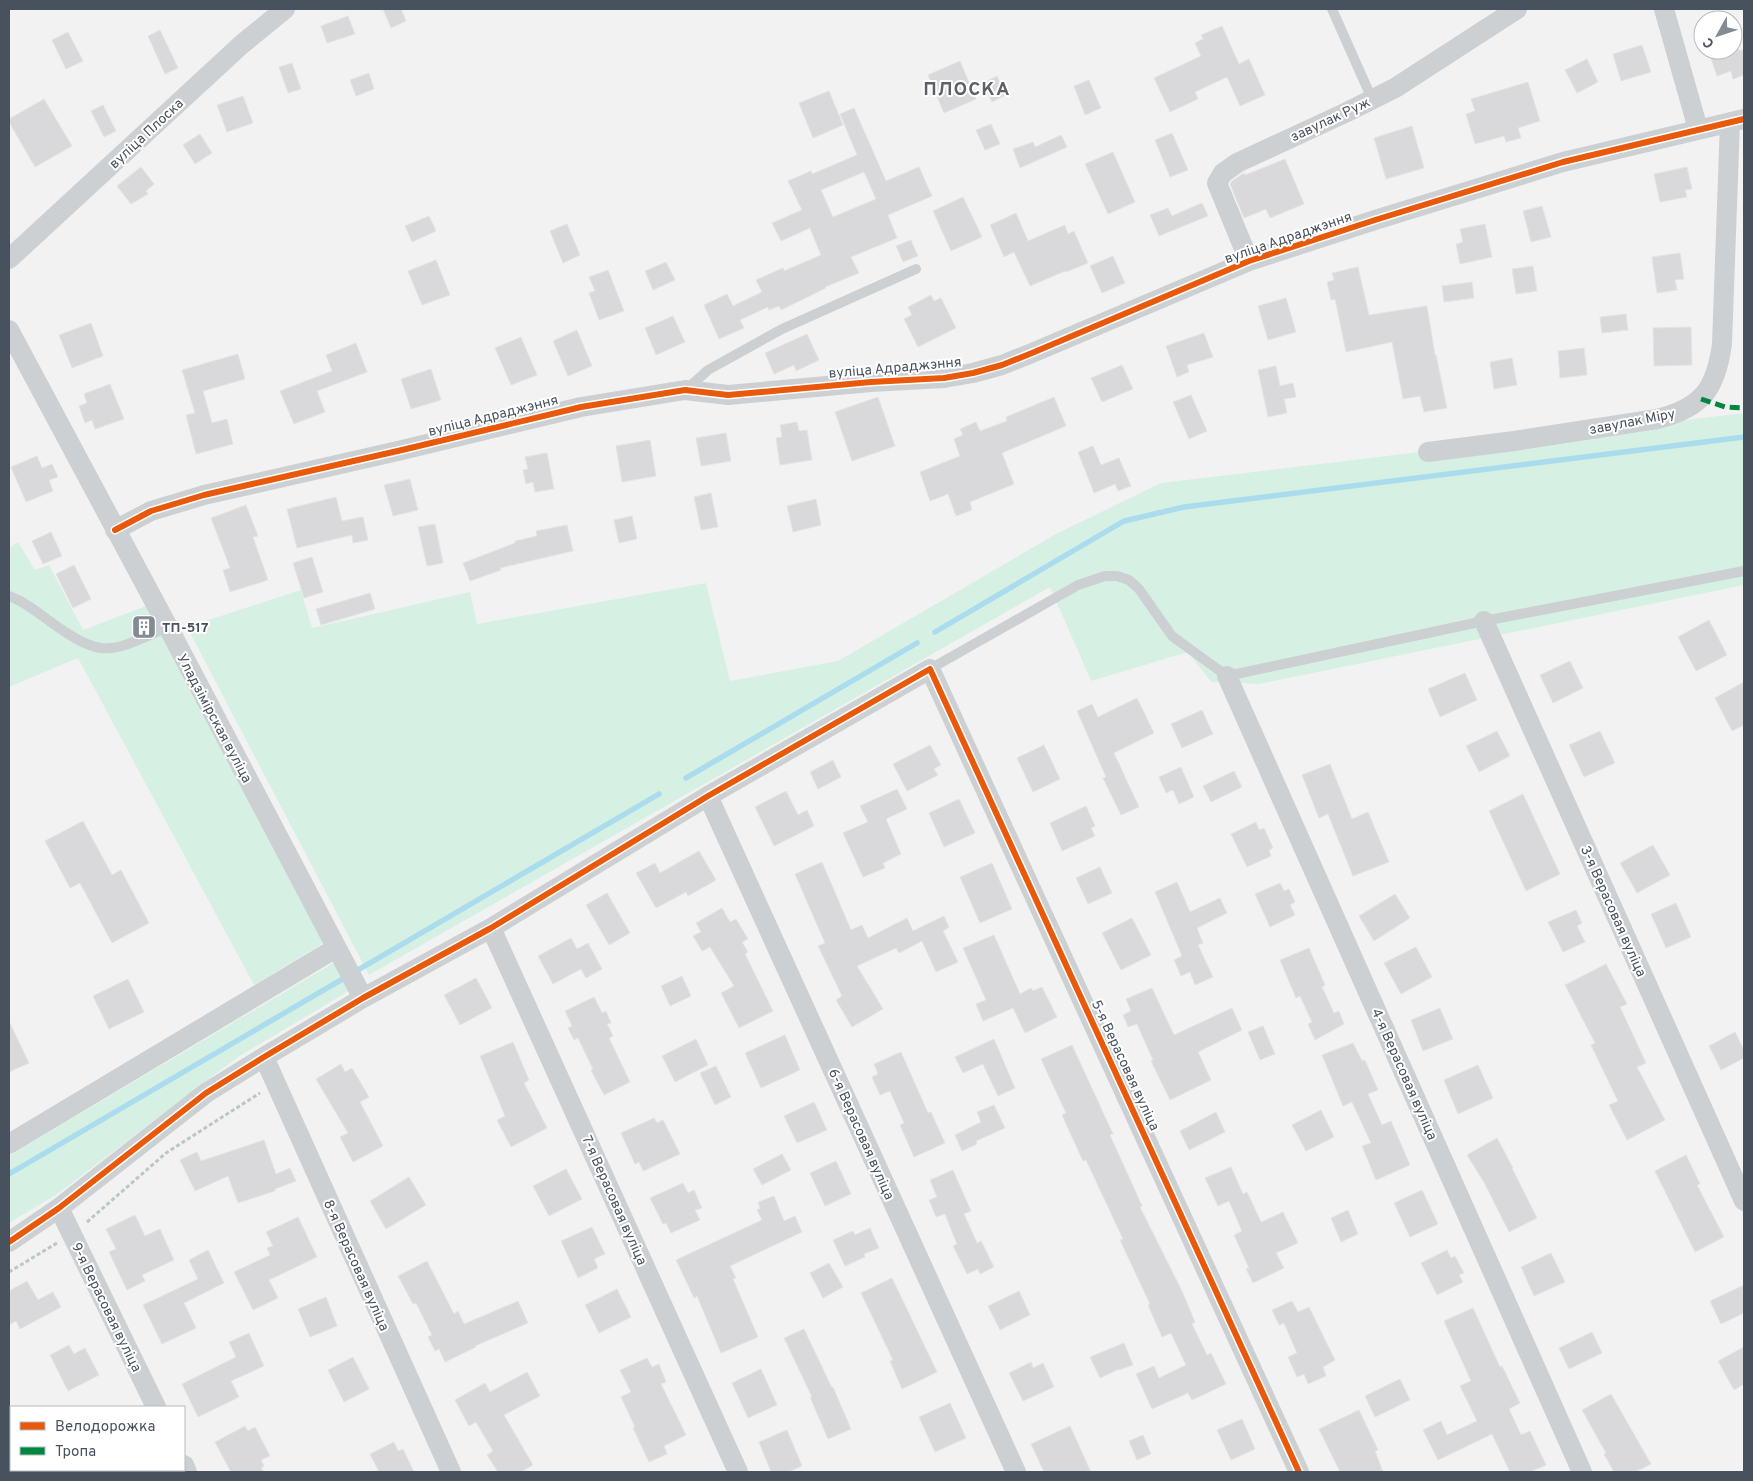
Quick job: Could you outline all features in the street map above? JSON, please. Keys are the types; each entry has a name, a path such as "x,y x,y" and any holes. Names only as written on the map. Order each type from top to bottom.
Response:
{"street":[{"name":"вуліца Плоска","path":"9,259 241,45 285,9"},
{"name":"завулак Руж","path":"1249,262 1217,183 1223,173 1249,157 1372,100 1415,76 1517,9"},
{"path":"1664,9 1698,129"},
{"name":"вуліца Адраджэння","path":"115,530 151,511 204,494 402,450 581,407 685,390 728,395 871,382 944,378 1002,365 1249,262 1563,162 1737,121"},
{"name":"завулак Міру","path":"1428,452 1657,419 1674,415 1689,408 1701,399 1709,390 1720,362 1737,121"},
{"name":"Уладзімірская вуліца","path":"9,330 360,992"},
{"name":"3-я Верасовая вуліца","path":"1484,621 1744,1201"},
{"path":"9,1242 59,1208 206,1093 264,1057 360,992 491,928 708,796 930,669"},
{"name":"5-я Верасовая вуліца","path":"930,669 1299,1472"},
{"name":"4-я Верасовая вуліца","path":"1227,676 1582,1472"},
{"name":"6-я Верасовая вуліца","path":"708,796 1016,1472"},
{"name":"7-я Верасовая вуліца","path":"491,928 738,1472"},
{"path":"9,1144 339,953"},
{"name":"8-я Верасовая вуліца","path":"264,1057 452,1472"},
{"name":"9-я Верасовая вуліца","path":"59,1208 156,1406"}],"lane":[{"path":"1332,9 1372,100"},
{"path":"685,390 708,370 782,329 916,269"},
{"path":"930,669 1078,585 1091,579 1111,576 1129,580 1139,588 1172,636 1227,676 1484,621 1744,571"},
{"path":"9,596 29,607 73,638 99,649 126,646 168,627"}],"path":[{"path":"9,1272 72,1234 166,1153 275,1084"}],"green space":[{"path":"1744,413 1744,585 1259,684 1211,682 1188,652 1091,681 1050,587 369,975 187,627 301,590 312,628 470,592 477,624 706,583 730,681 838,661 1056,534 1161,483"},
{"path":"18,542 35,570 49,565 83,630 146,606 325,942 254,985 78,658 9,687 9,548"},
{"path":"335,962 349,991 238,1057 56,1195 9,1223 9,1156"}],"building":[{"path":"383,9 401,9 406,21 391,28"},
{"path":"348,16 355,34 327,43 321,26"},
{"path":"1222,26 1239,64 1249,59 1265,95 1240,106 1227,77 1195,92 1198,99 1170,112 1154,78 1201,56 1195,43 1203,39 1201,35"},
{"path":"160,30 178,68 165,74 148,36"},
{"path":"68,32 83,61 66,69 52,40"},
{"path":"1642,45 1651,72 1621,81 1613,54"},
{"path":"1744,50 1744,75 1733,79 1731,71 1717,76 1711,60 1743,60"},
{"path":"1587,59 1598,82 1577,93 1565,70"},
{"path":"960,61 976,99 944,113 928,75"},
{"path":"292,63 301,89 288,93 279,67"},
{"path":"369,73 374,89 356,96 350,80"},
{"path":"997,76 1006,95 992,102 983,83"},
{"path":"1089,80 1101,108 1085,115 1074,86"},
{"path":"1528,82 1540,121 1518,128 1521,138 1506,142 1504,136 1475,144 1466,114 1475,111 1471,99"},
{"path":"829,91 843,125 813,138 799,103"},
{"path":"243,96 253,123 227,132 217,105"},
{"path":"44,99 72,146 35,167 9,119"},
{"path":"103,105 116,131 104,137 91,111"},
{"path":"854,108 886,181 919,167 932,196 888,215 897,238 851,257 859,273 825,287 781,310 779,306 769,310 768,307 740,320 744,328 719,339 704,305 727,294 733,306 762,292 756,280 783,268 784,271 821,255 810,228 781,241 772,223 802,210 788,181 811,171 812,174 857,155 840,114","holes":["864,172 876,199 833,217 821,190"]},
{"path":"991,124 1000,144 985,150 976,130"},
{"path":"1412,126 1424,168 1386,179 1374,138"},
{"path":"1172,133 1188,170 1170,177 1155,140"},
{"path":"200,134 212,153 195,164 183,145"},
{"path":"1061,135 1067,147 1020,168 1013,149 1033,142 1035,147"},
{"path":"1113,152 1135,202 1108,214 1085,164"},
{"path":"1285,159 1304,204 1270,218 1266,209 1244,218 1230,184 1232,181 1244,173 1245,175"},
{"path":"141,167 154,184 146,191 148,194 131,204 117,186"},
{"path":"1687,167 1692,189 1685,190 1687,197 1660,202 1654,174"},
{"path":"963,197 982,237 951,251 933,211"},
{"path":"1202,203 1208,216 1159,236 1150,215 1168,208 1172,216"},
{"path":"1542,206 1551,237 1531,242 1523,211"},
{"path":"1016,213 1028,241 1065,225 1068,234 1074,231 1088,263 1030,286 1014,252 1004,257 990,225"},
{"path":"429,216 436,231 412,242 405,226"},
{"path":"567,224 580,255 563,263 550,231"},
{"path":"1485,224 1492,257 1460,264 1456,244 1463,242 1460,229"},
{"path":"911,240 918,256 903,262 896,246"},
{"path":"1680,253 1684,279 1675,280 1677,290 1657,293 1652,257"},
{"path":"1113,256 1125,283 1102,293 1090,266"},
{"path":"436,260 450,295 422,305 408,271"},
{"path":"666,262 675,280 653,290 645,271"},
{"path":"1533,266 1537,291 1516,294 1512,269"},
{"path":"1358,267 1369,315 1427,306 1435,355 1447,408 1424,412 1420,396 1403,399 1392,342 1346,352 1335,299 1331,300 1327,282 1334,280 1332,273"},
{"path":"608,270 624,311 599,320 589,293 595,291 589,277"},
{"path":"1472,282 1474,298 1444,302 1442,286"},
{"path":"931,295 934,301 941,298 956,328 918,347 904,319 912,315 908,307"},
{"path":"1286,298 1296,332 1268,340 1258,306"},
{"path":"1626,314 1628,330 1602,333 1600,317"},
{"path":"673,316 685,342 656,355 645,328"},
{"path":"91,323 103,356 72,368 59,335"},
{"path":"1691,327 1692,365 1654,366 1653,328"},
{"path":"577,330 592,366 568,376 553,341"},
{"path":"1204,333 1213,357 1187,365 1189,372 1177,377 1166,346"},
{"path":"807,334 819,360 796,371 794,365 774,374 765,353"},
{"path":"521,337 537,375 511,385 495,348"},
{"path":"356,343 367,372 317,391 325,412 294,424 280,391 332,371 326,355"},
{"path":"1584,348 1587,375 1560,378 1558,351"},
{"path":"238,354 245,379 203,391 212,423 227,419 233,444 196,454 186,415 195,413 182,370"},
{"path":"1512,358 1517,385 1494,389 1490,362"},
{"path":"1122,365 1133,389 1102,402 1091,378"},
{"path":"1276,366 1280,386 1293,383 1296,397 1284,399 1287,413 1268,417 1258,370"},
{"path":"431,369 441,400 411,409 401,379"},
{"path":"110,384 124,419 95,429 92,420 85,423 79,406 87,403 84,394"},
{"path":"1191,395 1207,431 1189,439 1173,402"},
{"path":"878,397 895,446 852,461 835,412"},
{"path":"1054,397 1066,426 1002,453 1014,484 970,502 972,510 956,516 948,494 930,501 920,472 960,456 954,439 963,435 960,429 976,422 980,431 1007,421 1006,417"},
{"path":"797,422 799,431 807,430 812,460 780,465 776,438 782,437 780,425"},
{"path":"726,433 731,461 701,466 696,438"},
{"path":"650,440 656,476 622,482 616,446"},
{"path":"1093,446 1101,465 1119,458 1131,486 1118,491 1115,484 1094,493 1078,452"},
{"path":"547,453 554,489 535,492 533,482 526,484 523,470 528,469 525,457"},
{"path":"37,456 42,468 52,464 58,477 49,480 53,491 26,502 11,467"},
{"path":"410,479 418,510 393,516 384,485"},
{"path":"711,493 718,527 701,530 694,497"},
{"path":"336,497 342,521 363,517 368,540 353,543 352,535 297,548 287,509"},
{"path":"816,499 821,525 793,532 787,506"},
{"path":"246,505 258,536 253,537 268,580 230,592 223,570 230,568 211,518"},
{"path":"632,516 637,539 619,543 614,520"},
{"path":"435,524 443,563 427,566 418,527"},
{"path":"567,525 573,551 500,568 501,570 470,581 463,563 515,543 515,541 537,536 536,531"},
{"path":"51,532 62,556 43,564 32,541"},
{"path":"312,557 323,592 304,598 293,563"},
{"path":"74,565 91,599 73,608 56,574"},
{"path":"370,593 375,609 321,625 316,609"},
{"path":"1709,620 1727,655 1696,671 1678,637"},
{"path":"1570,661 1583,688 1553,703 1540,675"},
{"path":"1465,673 1477,700 1440,717 1428,689"},
{"path":"1744,682 1744,725 1732,731 1715,698"},
{"path":"1137,698 1154,733 1114,753 1139,807 1121,815 1103,778 1106,777 1077,711 1092,704 1098,717"},
{"path":"1202,710 1213,734 1182,748 1171,724"},
{"path":"1497,731 1510,756 1479,772 1466,746"},
{"path":"1600,731 1615,763 1584,777 1569,745"},
{"path":"930,745 941,765 934,769 938,775 907,791 893,764"},
{"path":"1044,745 1060,779 1033,792 1017,758"},
{"path":"833,760 841,777 818,789 810,772"},
{"path":"1330,764 1352,819 1368,812 1389,862 1353,876 1328,814 1319,818 1302,775"},
{"path":"1181,767 1194,797 1179,804 1173,790 1166,793 1159,777"},
{"path":"1234,771 1242,787 1211,802 1203,786"},
{"path":"897,789 907,809 886,819 901,854 883,863 885,868 863,877 843,833 868,822 860,806"},
{"path":"786,791 798,815 807,810 814,826 774,846 755,807"},
{"path":"1523,794 1560,874 1526,891 1489,811"},
{"path":"959,799 975,833 944,847 929,813"},
{"path":"1086,806 1095,826 1091,828 1095,836 1062,851 1050,823"},
{"path":"83,821 112,875 121,870 149,923 112,943 80,883 70,888 45,841"},
{"path":"1256,822 1259,830 1264,828 1273,848 1269,850 1271,856 1247,867 1231,834"},
{"path":"1653,845 1670,875 1637,893 1620,863"},
{"path":"699,851 716,880 688,896 686,892 656,908 636,873 655,863 660,873"},
{"path":"822,862 851,930 862,925 868,938 907,918 913,931 944,916 949,927 943,931 958,962 936,972 922,941 899,953 896,948 857,966 883,1009 852,1027 836,1000 842,996 818,946 825,943 795,874"},
{"path":"992,863 1012,909 980,923 960,877"},
{"path":"1100,867 1112,893 1088,904 1076,878"},
{"path":"1177,882 1190,912 1220,898 1227,913 1197,928 1203,943 1198,945 1213,977 1195,985 1190,972 1181,976 1174,960 1182,956 1155,892"},
{"path":"1280,883 1284,891 1289,889 1295,902 1290,905 1295,915 1270,927 1255,894"},
{"path":"607,893 630,933 609,945 586,905"},
{"path":"1395,894 1410,918 1374,941 1359,916"},
{"path":"1676,903 1691,937 1666,948 1651,914"},
{"path":"722,908 730,922 736,919 748,939 742,942 748,952 745,954 773,1011 739,1028 721,993 734,986 710,947 702,951 693,936 701,932 696,923"},
{"path":"1576,910 1582,923 1577,926 1585,942 1563,952 1548,922"},
{"path":"1132,918 1151,955 1121,970 1102,933"},
{"path":"994,935 1020,994 1031,988 1033,991 1042,987 1057,1017 1025,1033 1013,1008 983,1021 976,1004 986,1000 963,948"},
{"path":"571,938 577,949 588,943 602,969 586,978 581,969 553,984 538,956"},
{"path":"1416,947 1432,977 1401,994 1384,963"},
{"path":"1309,948 1325,985 1322,987 1334,1013 1339,1011 1344,1024 1315,1040 1308,1024 1312,1022 1300,996 1296,998 1280,960"},
{"path":"1606,964 1627,1004 1620,1007 1646,1063 1637,1067 1665,1120 1627,1140 1609,1105 1618,1101 1591,1045 1595,1043 1565,985"},
{"path":"682,976 691,996 670,1006 661,986"},
{"path":"476,978 492,1008 460,1025 444,995"},
{"path":"128,979 144,1012 109,1029 93,996"},
{"path":"1152,988 1174,1035 1232,1008 1242,1030 1198,1052 1211,1080 1170,1100 1151,1061 1153,1060 1137,1024 1128,1027 1123,1015 1131,1011 1126,999"},
{"path":"594,997 602,1013 606,1011 611,1023 607,1024 613,1036 609,1038 630,1082 604,1095 578,1038 574,1040 568,1028 572,1026 565,1011"},
{"path":"1440,1008 1453,1039 1423,1051 1411,1020"},
{"path":"9,1021 29,1063 9,1072"},
{"path":"1263,1026 1275,1054 1260,1060 1248,1032"},
{"path":"1735,1032 1744,1050 1744,1058 1721,1070 1709,1046"},
{"path":"785,1035 800,1070 761,1088 745,1053"},
{"path":"696,1039 708,1065 675,1082 662,1056"},
{"path":"994,1039 1015,1088 998,1096 983,1064 963,1073 955,1057"},
{"path":"513,1042 529,1080 524,1083 547,1128 511,1147 497,1120 505,1116 480,1056"},
{"path":"1353,1043 1362,1061 1365,1060 1378,1090 1368,1094 1382,1125 1391,1121 1410,1165 1376,1180 1362,1146 1371,1143 1352,1102 1343,1106 1322,1055"},
{"path":"1072,1045 1113,1134 1110,1135 1142,1206 1140,1207 1182,1291 1195,1322 1192,1324 1207,1355 1211,1353 1226,1384 1192,1400 1188,1393 1152,1409 1136,1374 1154,1366 1159,1378 1186,1365 1171,1333 1162,1337 1148,1305 1150,1304 1120,1240 1123,1239 1086,1160 1083,1161 1062,1115 1066,1113 1041,1059"},
{"path":"901,1052 928,1113 931,1112 945,1143 914,1157 900,1125 904,1123 890,1091 880,1095 872,1077 878,1074 874,1064"},
{"path":"341,1064 345,1072 352,1068 369,1097 360,1102 383,1146 353,1162 340,1137 348,1133 316,1079"},
{"path":"1478,1065 1493,1098 1458,1114 1444,1080"},
{"path":"716,1066 731,1097 715,1105 700,1073"},
{"path":"814,1102 827,1130 797,1143 784,1116"},
{"path":"994,1105 1005,1128 976,1141 977,1144 962,1151 955,1135 981,1122 977,1112"},
{"path":"1321,1110 1334,1137 1306,1151 1292,1125"},
{"path":"1216,1112 1225,1132 1189,1150 1180,1131"},
{"path":"654,1118 657,1123 663,1120 680,1154 643,1171 639,1162 635,1164 621,1133"},
{"path":"1497,1138 1537,1218 1509,1232 1485,1184 1467,1155"},
{"path":"264,1140 276,1174 290,1168 296,1181 275,1189 275,1191 238,1203 228,1176 195,1191 180,1160 197,1152 201,1161"},
{"path":"782,1154 791,1170 762,1185 753,1169"},
{"path":"1686,1155 1700,1184 1697,1185 1724,1237 1695,1252 1655,1171"},
{"path":"836,1161 851,1194 825,1206 810,1173"},
{"path":"1231,1167 1243,1194 1247,1192 1261,1222 1283,1212 1298,1243 1276,1253 1284,1268 1253,1283 1246,1269 1249,1268 1234,1235 1242,1231 1229,1201 1218,1206 1205,1178"},
{"path":"566,1169 582,1199 549,1216 533,1186"},
{"path":"953,1170 971,1211 964,1214 977,1243 981,1241 994,1267 980,1274 978,1269 967,1274 953,1246 957,1244 945,1214 936,1217 929,1200 937,1197 930,1180"},
{"path":"409,1177 426,1205 386,1229 370,1201"},
{"path":"683,1183 688,1193 694,1190 702,1208 695,1210 700,1220 671,1233 666,1223 663,1224 650,1198"},
{"path":"1422,1190 1438,1224 1410,1237 1394,1203"},
{"path":"774,1196 784,1221 795,1216 802,1232 730,1266 736,1278 733,1279 758,1337 721,1353 697,1296 694,1298 676,1260 762,1220 757,1210 760,1208 758,1202"},
{"path":"1348,1210 1358,1234 1341,1242 1331,1218"},
{"path":"135,1215 145,1236 160,1229 174,1260 142,1275 145,1281 127,1290 109,1252 116,1249 106,1229"},
{"path":"298,1217 317,1257 269,1280 278,1298 253,1310 234,1272 270,1255 267,1248 273,1246 266,1232"},
{"path":"592,1227 605,1254 594,1259 598,1268 578,1278 561,1241"},
{"path":"870,1228 879,1248 864,1254 865,1257 845,1266 833,1240 853,1231 855,1235"},
{"path":"208,1250 224,1283 184,1303 196,1328 162,1344 143,1305 198,1279 189,1260"},
{"path":"1447,1250 1451,1258 1455,1256 1464,1273 1459,1275 1463,1282 1437,1295 1421,1263"},
{"path":"1551,1253 1565,1282 1534,1296 1521,1267"},
{"path":"427,1261 454,1314 458,1311 464,1324 518,1301 528,1323 475,1346 445,1362 439,1349 435,1351 428,1337 432,1335 416,1303 413,1304 398,1276"},
{"path":"829,1263 843,1287 823,1298 810,1273"},
{"path":"892,1278 937,1372 902,1389 890,1361 893,1360 861,1293"},
{"path":"27,1281 38,1300 53,1292 61,1307 20,1329 16,1321 9,1325 9,1291"},
{"path":"1744,1285 1744,1313 1721,1324 1710,1301"},
{"path":"617,1289 631,1317 599,1333 585,1305"},
{"path":"1019,1291 1030,1315 1000,1330 988,1306"},
{"path":"326,1297 337,1326 310,1337 298,1309"},
{"path":"1292,1301 1298,1312 1309,1307 1335,1360 1323,1367 1326,1376 1308,1384 1304,1374 1297,1377 1288,1357 1297,1353 1284,1323 1279,1325 1272,1310"},
{"path":"1473,1308 1500,1367 1502,1366 1520,1403 1509,1409 1521,1435 1530,1431 1546,1465 1530,1472 1510,1472 1492,1434 1438,1460 1423,1430 1441,1421 1447,1435 1477,1421 1460,1386 1471,1381 1444,1321"},
{"path":"804,1329 833,1387 851,1429 828,1439 810,1397 812,1397 784,1338"},
{"path":"1592,1332 1602,1353 1569,1369 1559,1348"},
{"path":"249,1333 264,1366 231,1381 239,1397 198,1417 182,1384 236,1357 229,1342"},
{"path":"1124,1343 1133,1365 1100,1378 1090,1357"},
{"path":"69,1345 74,1354 85,1348 99,1375 68,1391 50,1355"},
{"path":"1744,1347 1744,1384 1734,1390 1718,1361"},
{"path":"353,1357 369,1389 344,1402 328,1370"},
{"path":"647,1358 652,1367 659,1364 666,1382 661,1384 686,1435 664,1446 667,1454 649,1462 621,1397 631,1392 620,1370"},
{"path":"1031,1362 1033,1368 1043,1363 1054,1387 1023,1401 1009,1373"},
{"path":"761,1369 777,1405 748,1418 732,1383"},
{"path":"527,1372 540,1396 504,1415 533,1465 521,1472 498,1472 487,1455 493,1451 476,1422 469,1426 455,1400 485,1383 490,1392"},
{"path":"1400,1379 1410,1400 1375,1417 1365,1396"},
{"path":"1611,1394 1651,1464 1635,1472 1614,1472 1604,1454 1606,1453 1582,1410"},
{"path":"950,1403 966,1438 935,1452 919,1417"},
{"path":"1359,1410 1378,1450 1375,1451 1383,1472 1340,1472 1319,1429"},
{"path":"1242,1419 1255,1449 1231,1460 1217,1430"},
{"path":"245,1426 248,1431 255,1427 270,1456 261,1460 264,1466 261,1468 264,1472 231,1472 215,1442"},
{"path":"1070,1426 1091,1472 1044,1472 1031,1444"},
{"path":"787,1430 802,1466 788,1472 771,1472 759,1442"},
{"path":"1143,1435 1151,1454 1137,1460 1129,1441"},
{"path":"394,1442 398,1451 403,1449 414,1472 379,1472 370,1454"}],"waterway":[{"path":"935,632 1124,521 1184,507 1744,437"},
{"path":"686,778 917,643"},
{"path":"9,1174 659,794"}],"marked path":[{"path":"1701,399 1725,407 1744,408"}],"cycle path":[{"path":"115,530 151,511 204,495 581,407 685,390 728,395 871,382 944,378 973,373 1002,365 1032,353 1249,261 1563,162 1744,119"},
{"path":"9,1242 59,1208 206,1093 363,998 491,928 708,796 930,669 1299,1472"}],"place":[{"name":"ТП-517","path":"144,627"}],"district":[{"name":"ПЛОСКА","path":"967,88"}]}
